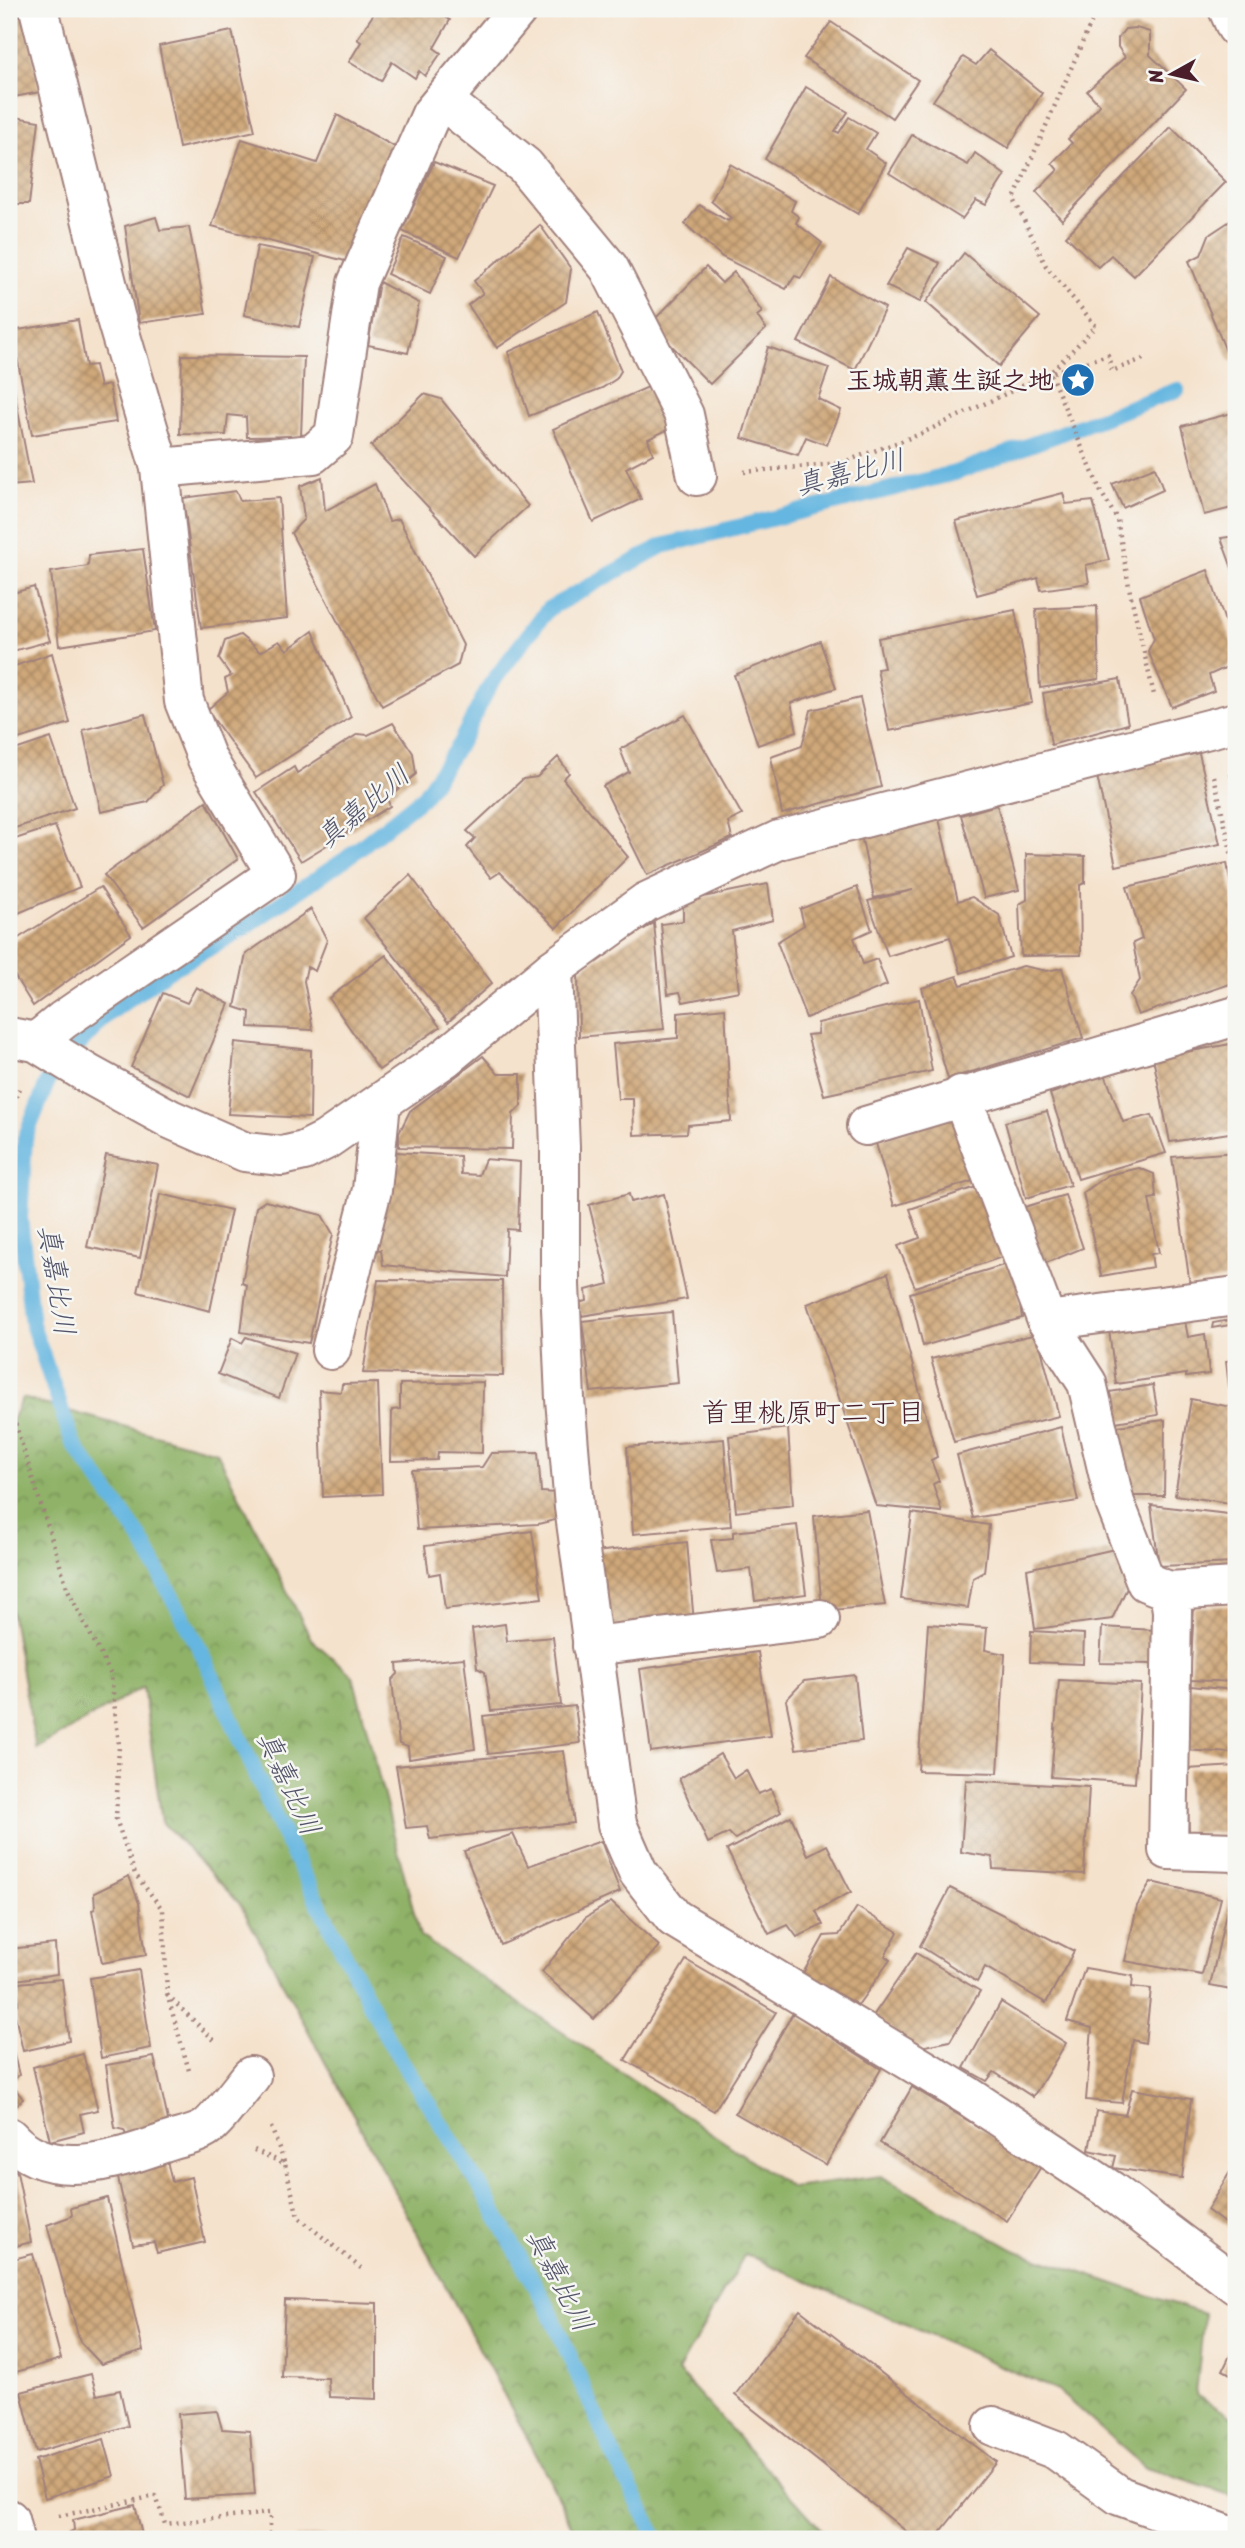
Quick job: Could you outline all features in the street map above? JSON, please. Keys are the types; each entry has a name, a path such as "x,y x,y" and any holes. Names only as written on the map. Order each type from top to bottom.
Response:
{"street":[{"path":"21,1038 63,1020 276,874 207,759 184,701 160,468 116,319 39,9"},
{"path":"160,468 313,454 334,436 357,283 431,114 518,9"},
{"path":"1228,9 1236,27"},
{"path":"443,100 525,166 609,268 684,415 697,476"},
{"path":"21,1038 170,1119 244,1152 282,1156 304,1151 326,1140 446,1058 553,969 646,902 779,840 1220,727"},
{"path":"553,969 560,1147 560,1285 565,1399 574,1507 617,1824 638,1872 674,1918 968,2096 1110,2190 1236,2286"},
{"path":"866,1125 1236,1016"},
{"path":"961,1096 1047,1321 1087,1383 1115,1503 1146,1582 1169,1591 1236,1587"},
{"path":"331,1350 372,1190 381,1102"},
{"path":"1047,1321 1236,1296"},
{"path":"1169,1591 1172,1611 1168,1850 1236,1852"},
{"path":"592,1646 820,1619"},
{"path":"9,2137 18,2147 53,2164 96,2163 129,2155 206,2128 251,2076"},
{"path":"993,2426 1056,2450 1120,2496 1236,2538"}],"path":[{"path":"1051,373 1096,326 1046,266 1014,199 1097,9"},
{"path":"697,476 841,463 918,435 1051,373 1108,355 1112,370 1148,357"},
{"path":"1051,373 1093,472 1117,519 1130,592 1165,743"},
{"path":"1220,727 1231,852 1236,851"},
{"path":"9,1404 68,1590 111,1675 120,1745 116,1819 135,1874 163,1910 167,1994 206,2128 285,2164 298,2217 362,2269"},
{"path":"11,2528 156,2496 165,2524 270,2513 270,2539"}],"green space":[{"path":"22,1398 217,1452 311,1639 353,1676 420,1936 792,2188 881,2176 1014,2250 1204,2314 1196,2395 1236,2420 1236,2497 1146,2468 1058,2391 745,2254 678,2371 830,2539 578,2539 544,2469 240,1904 162,1822 143,1687 36,1749 9,1601 9,1427"}],"building":[{"path":"9,9 24,9 40,92 9,98"},
{"path":"377,9 432,9 450,20 434,48 441,53 425,76 419,71 415,78 392,62 381,81 349,62 361,42 357,39"},
{"path":"831,22 918,80 892,118 804,58"},
{"path":"1136,28 1150,32 1150,55 1186,89 1062,220 1036,192 1058,170 1052,163 1072,143 1068,139 1100,105 1087,91 1125,57 1118,47 1118,38 1125,29"},
{"path":"232,31 255,131 179,148 159,46"},
{"path":"989,50 1042,93 1008,148 933,101 963,57 976,65"},
{"path":"806,87 848,112 835,131 839,133 849,117 876,133 866,149 886,163 858,214 765,159"},
{"path":"337,115 395,147 349,262 212,226 242,139 317,163"},
{"path":"9,116 39,121 29,204 15,204 10,240"},
{"path":"1171,127 1226,182 1134,276 1111,255 1098,267 1066,236"},
{"path":"912,135 968,165 975,153 1005,175 986,205 976,200 962,219 889,173"},
{"path":"434,162 493,186 459,257 402,231"},
{"path":"730,164 795,201 791,211 799,217 796,223 822,243 801,278 795,276 786,289 722,257 685,224 699,205 728,221 731,218 711,201"},
{"path":"156,217 160,230 189,227 206,314 139,323 125,226"},
{"path":"1236,217 1236,362 1230,361 1189,261 1201,255 1209,235"},
{"path":"540,225 571,269 566,302 497,348 468,305 483,293 474,281"},
{"path":"404,237 447,256 430,294 387,274"},
{"path":"257,246 315,257 299,327 244,315"},
{"path":"908,248 940,263 920,302 886,286"},
{"path":"964,253 1040,317 999,366 926,302"},
{"path":"706,267 722,283 734,272 762,312 757,316 766,329 710,384 650,324"},
{"path":"831,277 885,308 855,370 798,342"},
{"path":"379,282 419,303 408,353 368,345"},
{"path":"598,312 621,371 616,379 602,388 529,416 508,352"},
{"path":"78,320 86,366 95,365 100,387 109,385 116,422 32,435 12,331"},
{"path":"768,347 829,368 818,399 841,410 827,445 806,437 798,455 742,438"},
{"path":"182,355 304,357 301,436 247,437 246,417 228,415 226,435 180,434"},
{"path":"9,364 32,484 9,486"},
{"path":"648,387 669,429 648,439 653,454 626,468 641,499 593,522 553,429"},
{"path":"424,394 441,399 528,506 474,556 371,446"},
{"path":"1236,412 1236,507 1204,515 1182,426"},
{"path":"1155,467 1163,490 1123,508 1112,484"},
{"path":"322,477 325,511 375,484 389,521 399,519 463,645 458,665 382,706 291,533 304,519 300,486"},
{"path":"236,491 240,501 279,498 287,618 201,628 183,498"},
{"path":"1063,493 1066,504 1093,501 1109,560 1086,565 1089,583 1041,590 1038,578 977,595 956,521"},
{"path":"1236,536 1236,579 1221,538"},
{"path":"143,549 155,631 59,646 51,572 88,566 89,555"},
{"path":"1208,570 1236,655 1236,663 1209,675 1214,691 1172,707 1148,651 1154,639 1140,596"},
{"path":"34,587 50,641 9,652 9,594"},
{"path":"1097,606 1099,679 1040,688 1036,609"},
{"path":"1015,610 1032,703 889,731 877,669 884,668 878,638"},
{"path":"313,631 351,717 256,778 207,710 228,692 225,679 231,676 219,659 225,641 240,635 260,652 279,641 287,650"},
{"path":"820,641 836,688 791,703 797,731 758,745 734,675"},
{"path":"52,653 70,723 9,742 9,668"},
{"path":"1120,679 1128,724 1051,745 1043,693"},
{"path":"860,698 881,787 782,814 771,757 802,746 811,710"},
{"path":"145,714 163,785 148,802 101,812 83,730"},
{"path":"685,715 742,815 728,822 732,838 647,875 603,786 629,772 620,749"},
{"path":"393,723 413,753 416,774 387,798 390,806 301,861 256,792 294,767 297,773 358,734 368,735"},
{"path":"51,738 75,808 9,830 9,752"},
{"path":"1199,753 1220,844 1116,866 1097,776"},
{"path":"558,757 569,773 563,779 628,857 556,928 500,872 491,878 467,847 475,838 467,831 523,779 537,777"},
{"path":"1236,774 1236,793 1230,775"},
{"path":"206,801 238,859 143,927 104,875"},
{"path":"997,805 1019,890 984,898 961,815"},
{"path":"939,819 958,901 972,897 999,915 1011,957 961,973 950,937 888,956 868,901 913,890 874,898 861,835"},
{"path":"55,826 80,887 9,917 9,841"},
{"path":"1026,854 1085,856 1085,883 1080,885 1081,955 1021,956 1019,904 1027,900"},
{"path":"1227,863 1236,915 1236,982 1138,1015 1130,995 1140,980 1133,943 1142,939 1127,887"},
{"path":"410,875 492,983 448,1022 364,918"},
{"path":"768,884 773,920 732,931 739,991 683,1002 680,992 668,994 661,924 683,921 683,901"},
{"path":"100,887 131,935 33,1006 9,967 9,944"},
{"path":"857,887 872,930 854,938 863,964 877,959 887,985 806,1018 777,942 804,925 800,909"},
{"path":"311,909 327,940 315,971 307,967 304,981 313,1030 249,1027 250,1012 235,1007 246,954"},
{"path":"654,923 664,1029 579,1037 578,971"},
{"path":"386,955 440,1027 379,1070 329,998"},
{"path":"1023,966 1047,971 1062,968 1083,1038 948,1079 922,988 957,976 961,985"},
{"path":"196,987 229,1004 190,1096 131,1067 163,993 187,1003"},
{"path":"919,999 932,1071 824,1095 807,1035 817,1034 818,1023"},
{"path":"725,1008 731,1121 688,1125 687,1133 634,1135 633,1099 618,1099 613,1044 678,1038 678,1013"},
{"path":"235,1042 311,1050 310,1118 228,1114"},
{"path":"1236,1043 1236,1132 1170,1142 1153,1058"},
{"path":"483,1056 498,1074 521,1074 521,1106 513,1114 512,1149 399,1147 399,1133 410,1111"},
{"path":"1105,1074 1123,1122 1152,1115 1166,1153 1078,1179 1050,1094"},
{"path":"1047,1111 1070,1185 1026,1198 1005,1122"},
{"path":"954,1116 976,1180 894,1206 875,1140"},
{"path":"396,1152 460,1156 461,1174 479,1175 485,1159 520,1162 518,1230 507,1229 505,1277 383,1265 381,1250 371,1249 387,1159"},
{"path":"1236,1152 1236,1277 1190,1285 1172,1157"},
{"path":"106,1155 158,1165 140,1258 87,1247"},
{"path":"1139,1168 1154,1174 1156,1198 1149,1199 1159,1253 1151,1254 1153,1267 1101,1276 1083,1193 1108,1175"},
{"path":"979,1186 1005,1256 915,1287 898,1246 920,1238 910,1209"},
{"path":"160,1194 231,1210 210,1311 138,1292"},
{"path":"629,1194 631,1202 664,1194 687,1299 581,1316 577,1303 587,1301 586,1290 609,1284 589,1205"},
{"path":"1065,1195 1083,1248 1041,1265 1018,1209"},
{"path":"265,1201 322,1215 333,1234 309,1343 241,1332 247,1285 242,1283 256,1207"},
{"path":"1024,1259 1019,1298 1022,1318 923,1346 910,1293"},
{"path":"888,1273 937,1457 931,1460 939,1481 933,1484 942,1512 876,1506 807,1304"},
{"path":"378,1280 502,1281 503,1376 363,1373"},
{"path":"672,1312 678,1383 591,1392 582,1321"},
{"path":"1236,1319 1236,1324 1212,1328 1213,1323"},
{"path":"1185,1321 1188,1337 1205,1334 1209,1374 1186,1377 1186,1374 1116,1384 1109,1330"},
{"path":"1037,1334 1059,1416 954,1442 931,1359"},
{"path":"246,1337 295,1353 279,1398 218,1374 232,1338 242,1343"},
{"path":"1236,1359 1236,1386 1229,1387 1226,1361"},
{"path":"483,1382 482,1453 438,1452 437,1460 391,1461 392,1410 400,1409 400,1384"},
{"path":"378,1383 382,1494 323,1497 319,1390 341,1392 342,1384"},
{"path":"1153,1385 1158,1415 1109,1423 1103,1393"},
{"path":"1191,1399 1236,1408 1236,1504 1175,1495"},
{"path":"1165,1420 1164,1496 1125,1496 1109,1427"},
{"path":"1061,1427 1078,1501 973,1518 957,1455"},
{"path":"788,1428 793,1505 736,1512 729,1436"},
{"path":"724,1439 731,1526 633,1534 627,1447"},
{"path":"538,1452 541,1492 556,1493 559,1519 538,1524 417,1530 412,1470 482,1467 491,1453"},
{"path":"1151,1505 1236,1515 1236,1563 1159,1566"},
{"path":"867,1510 885,1605 822,1611 814,1516"},
{"path":"912,1513 989,1525 984,1572 973,1578 968,1608 901,1599"},
{"path":"797,1525 806,1594 755,1601 751,1569 717,1573 711,1540 733,1538 733,1532"},
{"path":"532,1531 542,1598 445,1609 440,1573 429,1575 425,1546"},
{"path":"687,1542 694,1623 604,1634 595,1552"},
{"path":"1119,1548 1127,1588 1112,1619 1035,1629 1027,1569"},
{"path":"1236,1606 1236,1682 1190,1680 1194,1607"},
{"path":"505,1624 507,1641 553,1637 561,1705 491,1711 485,1672 477,1668 472,1629"},
{"path":"928,1624 987,1628 985,1650 1005,1654 998,1773 918,1771"},
{"path":"1102,1627 1154,1630 1152,1664 1100,1663"},
{"path":"1031,1631 1084,1634 1083,1664 1030,1662"},
{"path":"758,1652 771,1736 651,1752 640,1669"},
{"path":"464,1658 475,1749 409,1759 408,1747 399,1744 392,1680 398,1674 397,1664"},
{"path":"855,1675 862,1741 796,1749 786,1700 804,1681"},
{"path":"1059,1680 1141,1684 1135,1783 1051,1777"},
{"path":"1190,1686 1235,1690 1231,1753 1185,1750"},
{"path":"575,1706 580,1743 488,1754 483,1716"},
{"path":"564,1751 574,1823 430,1839 427,1826 406,1828 396,1766"},
{"path":"720,1754 734,1778 746,1770 758,1794 771,1789 781,1812 735,1839 729,1833 708,1843 679,1779"},
{"path":"1236,1766 1236,1832 1189,1833 1187,1769"},
{"path":"966,1780 1089,1787 1084,1874 993,1869 992,1857 961,1852"},
{"path":"791,1816 808,1855 827,1845 851,1892 816,1911 823,1925 797,1937 788,1925 769,1934 727,1850"},
{"path":"513,1834 528,1866 601,1841 620,1892 501,1945 464,1851"},
{"path":"11,1865 14,1934 9,1934"},
{"path":"129,1876 139,1903 146,1955 102,1963 92,1910 95,1909 94,1893"},
{"path":"1233,1881 1236,1882 1236,1991 1210,1986"},
{"path":"1151,1882 1221,1898 1202,1975 1125,1961 1137,1906"},
{"path":"950,1888 1074,1951 1046,2003 985,1967 977,1982 920,1946"},
{"path":"611,1902 659,1946 594,2019 542,1972 585,1918"},
{"path":"857,1907 898,1932 885,1956 890,1960 858,2005 802,1975 824,1936 839,1935"},
{"path":"55,1944 57,1974 9,1981 9,1949"},
{"path":"916,1953 980,1991 950,2041 916,2048 873,2016"},
{"path":"686,1960 776,2012 714,2111 625,2060"},
{"path":"1085,1968 1133,1976 1132,1987 1151,1989 1145,2043 1133,2040 1122,2103 1086,2100 1092,2028 1067,2021"},
{"path":"139,1970 151,2048 101,2058 90,1978"},
{"path":"62,1979 69,2041 23,2051 13,2006 18,2004 18,1983"},
{"path":"1001,2002 1066,2043 1033,2097 994,2072 987,2081 964,2068"},
{"path":"793,2013 881,2069 826,2165 735,2113"},
{"path":"13,2051 19,2075 10,2082 23,2099 12,2109 9,2103 9,2052"},
{"path":"83,2054 98,2110 80,2114 84,2132 50,2141 33,2067"},
{"path":"154,2057 168,2120 128,2141 124,2130 115,2128 106,2065"},
{"path":"912,2087 1042,2165 1007,2221 880,2143"},
{"path":"1132,2089 1191,2099 1182,2178 1113,2168 1116,2156 1089,2150 1096,2111 1125,2115"},
{"path":"167,2161 172,2182 191,2177 205,2242 157,2253 154,2242 133,2245 116,2169"},
{"path":"1236,2162 1236,2232 1207,2210"},
{"path":"9,2165 17,2172 31,2242 9,2248"},
{"path":"107,2198 143,2351 101,2364 80,2342 47,2225 72,2216 71,2208"},
{"path":"33,2254 61,2359 9,2374 9,2260"},
{"path":"285,2300 377,2303 377,2399 329,2397 328,2378 282,2377"},
{"path":"800,2310 996,2462 935,2539 916,2539 735,2395"},
{"path":"1236,2343 1236,2377 1223,2370"},
{"path":"91,2374 97,2395 120,2390 128,2426 36,2452 21,2392"},
{"path":"217,2411 222,2429 250,2431 255,2495 185,2499 178,2414"},
{"path":"104,2439 114,2476 45,2498 35,2460"},
{"path":"135,2505 143,2539 58,2539 74,2530 73,2520"},
{"path":"348,2535 348,2539 295,2539 295,2537"},
{"path":"257,2536 257,2539 239,2539 239,2537"}],"waterway":[{"name":"真嘉比川","path":"657,2539 612,2452 550,2312 483,2191 388,2039 281,1830 202,1653 141,1539 73,1443 32,1324 20,1218 25,1138 50,1076 107,1015 166,972 232,936 347,858 423,797 460,743 490,685 548,609 662,546 955,473 1177,390"}],"place":[{"name":"玉城朝薫生誕之地","path":"1078,380"}],"district":[{"name":"首里桃原町二丁目","path":"813,1412"}]}
